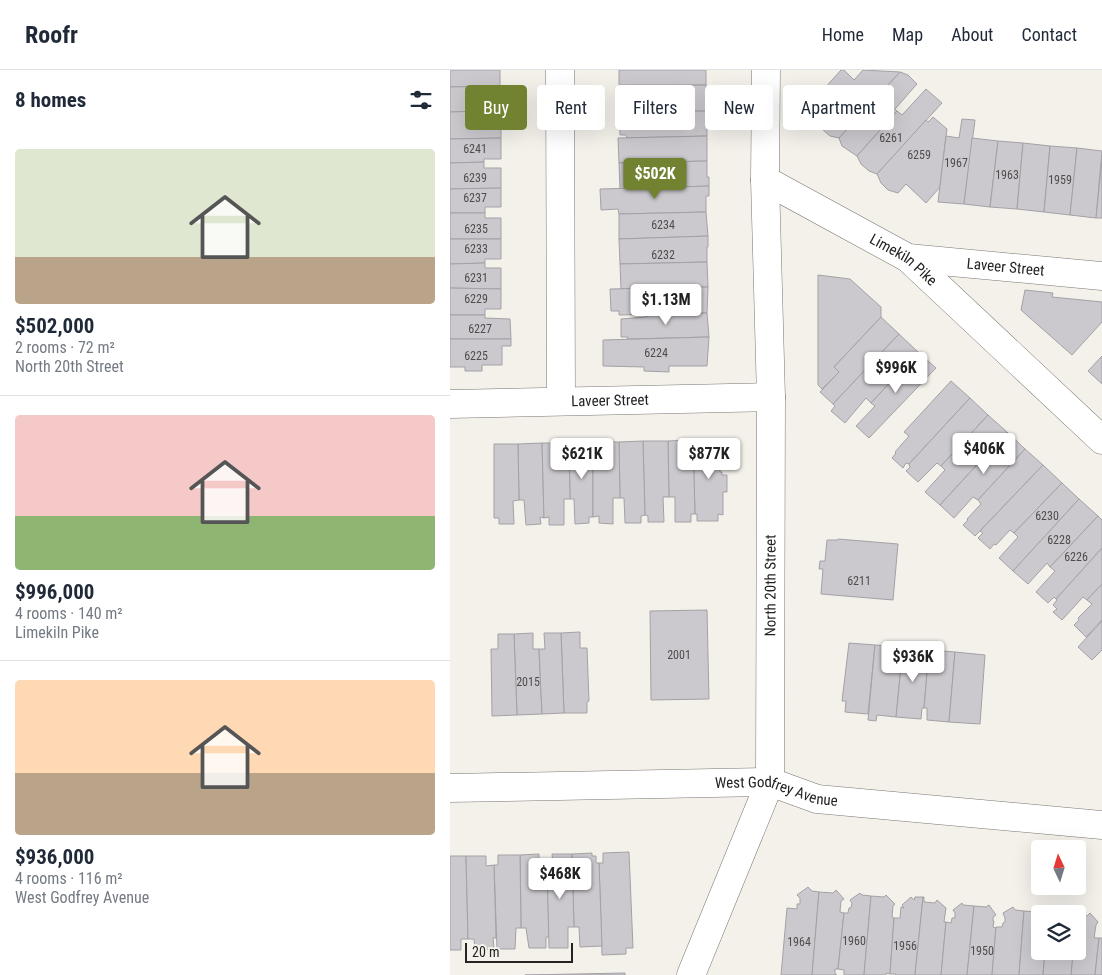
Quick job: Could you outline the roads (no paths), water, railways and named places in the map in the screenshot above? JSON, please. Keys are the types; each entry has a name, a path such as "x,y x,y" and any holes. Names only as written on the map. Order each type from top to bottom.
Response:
{"street":[{"path":"560,70 561,401"},
{"path":"765,180 766,70"},
{"name":"Limekiln Pike","path":"765,180 908,258 1102,440"},
{"name":"North 20th Street","path":"691,975 770,782 771,397 765,180"},
{"name":"Laveer Street","path":"908,258 1102,276"},
{"name":"Laveer Street","path":"450,404 771,397"},
{"name":"West Godfrey Avenue","path":"450,788 770,782 818,799 1102,824"}]}
